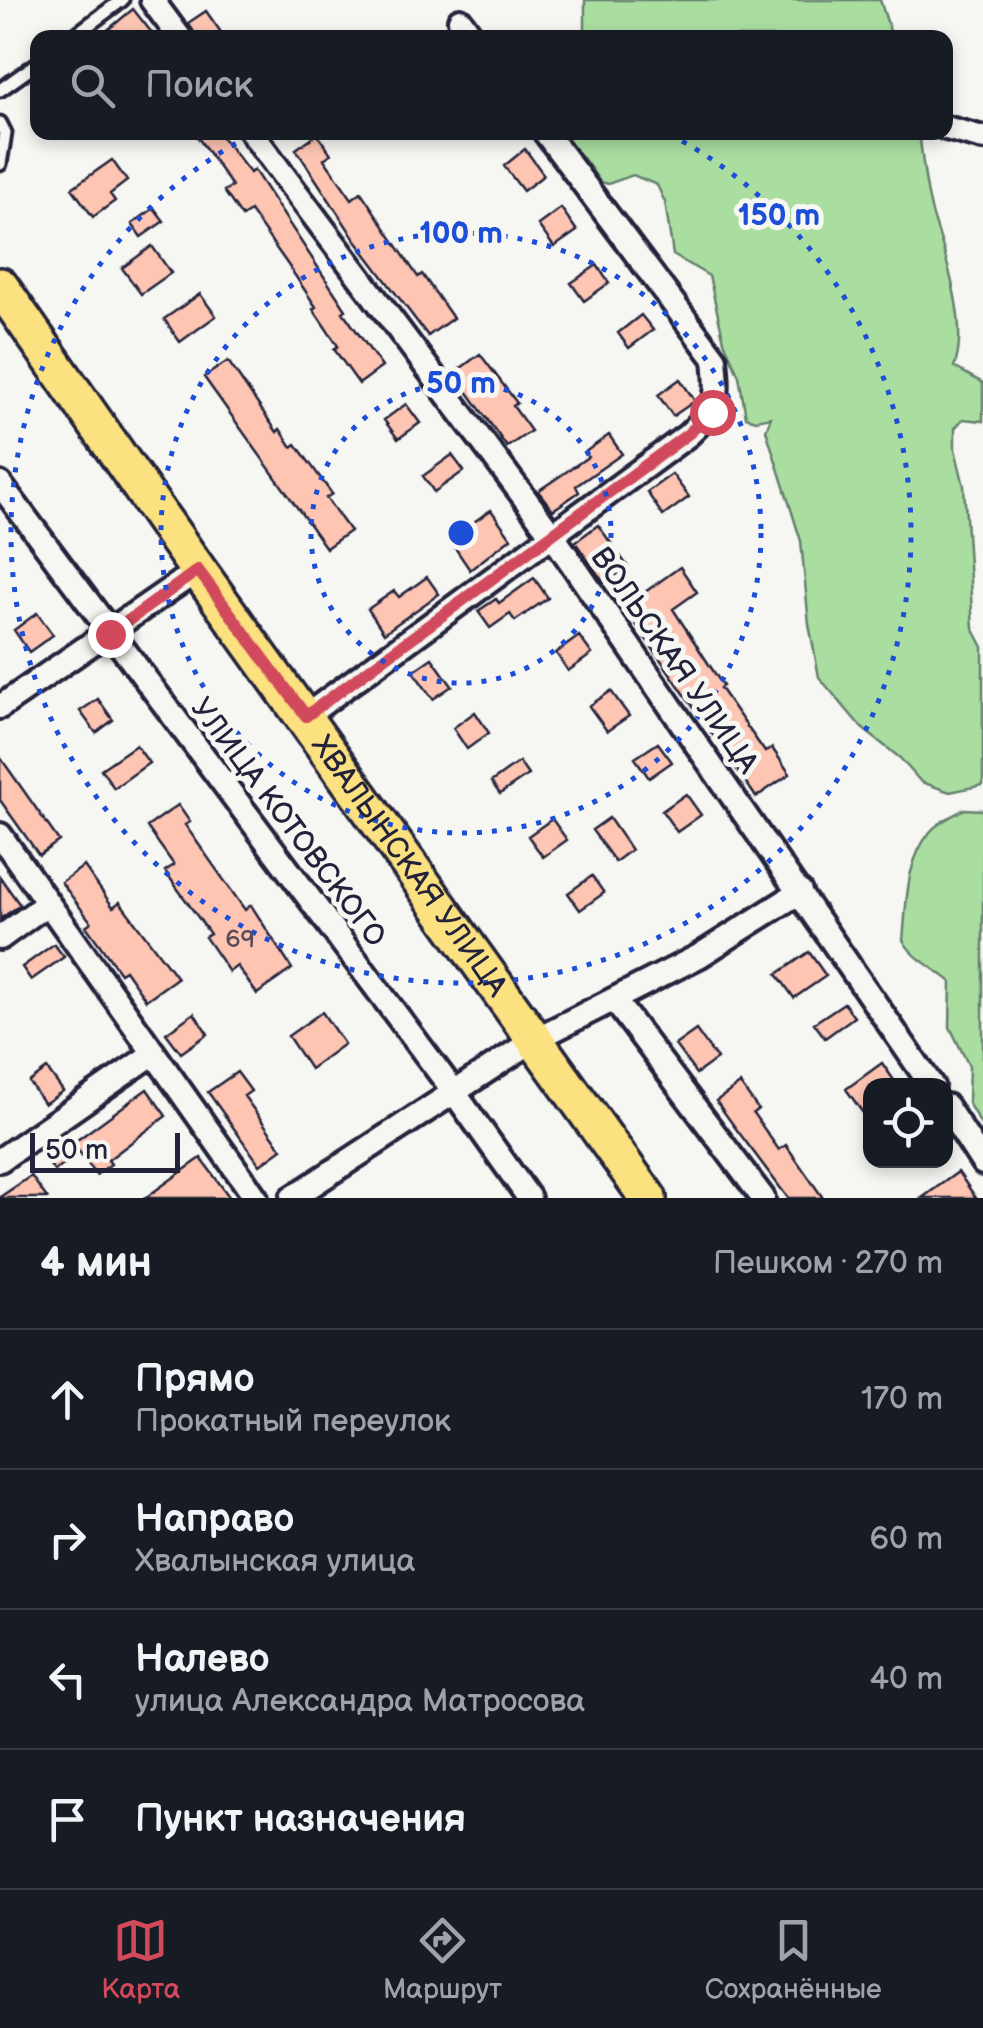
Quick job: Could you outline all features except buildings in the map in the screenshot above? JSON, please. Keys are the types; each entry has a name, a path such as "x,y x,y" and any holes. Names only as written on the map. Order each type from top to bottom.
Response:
{"main road":[{"name":"ХВАЛЫНСКАЯ УЛИЦА","path":"0,286 198,570 648,1198"}],"street":[{"path":"152,0 174,30"},
{"path":"953,130 983,138"},
{"name":"ВОЛЬСКАЯ УЛИЦА","path":"257,140 553,536 927,1078"},
{"path":"306,716 553,536 712,412 718,384 715,359 551,140"},
{"name":"УЛИЦА КОТОВСКОГО","path":"0,484 454,1092 528,1198"},
{"path":"0,707 198,570"},
{"path":"0,835 256,1198"},
{"path":"292,1198 534,1040 699,956 800,892"},
{"path":"0,938 48,903"},
{"path":"616,1001 763,1198"},
{"path":"0,1160 154,1053"},
{"path":"953,1117 983,1163"}],"lane":[{"path":"83,30 122,0"},
{"path":"0,90 30,68"},
{"path":"0,123 6,133 0,164"}],"green space":[{"path":"585,0 880,0 890,30 585,30"},
{"path":"560,140 920,140 928,196 958,313 954,367 983,383 983,421 963,419 955,428 955,449 964,486 973,628 983,647 983,785 950,792 921,782 900,758 862,728 819,677 801,541 766,430 771,417 746,417 739,376 724,341 709,276 673,255 665,202 657,185 633,175 608,184 600,182 585,160"},
{"path":"964,809 983,810 983,1128 968,1103 969,1066 950,1027 951,982 919,958 903,940 909,884 922,844 933,828"}],"route":[{"path":"110,634 198,570 306,716 553,536 712,412"}]}
